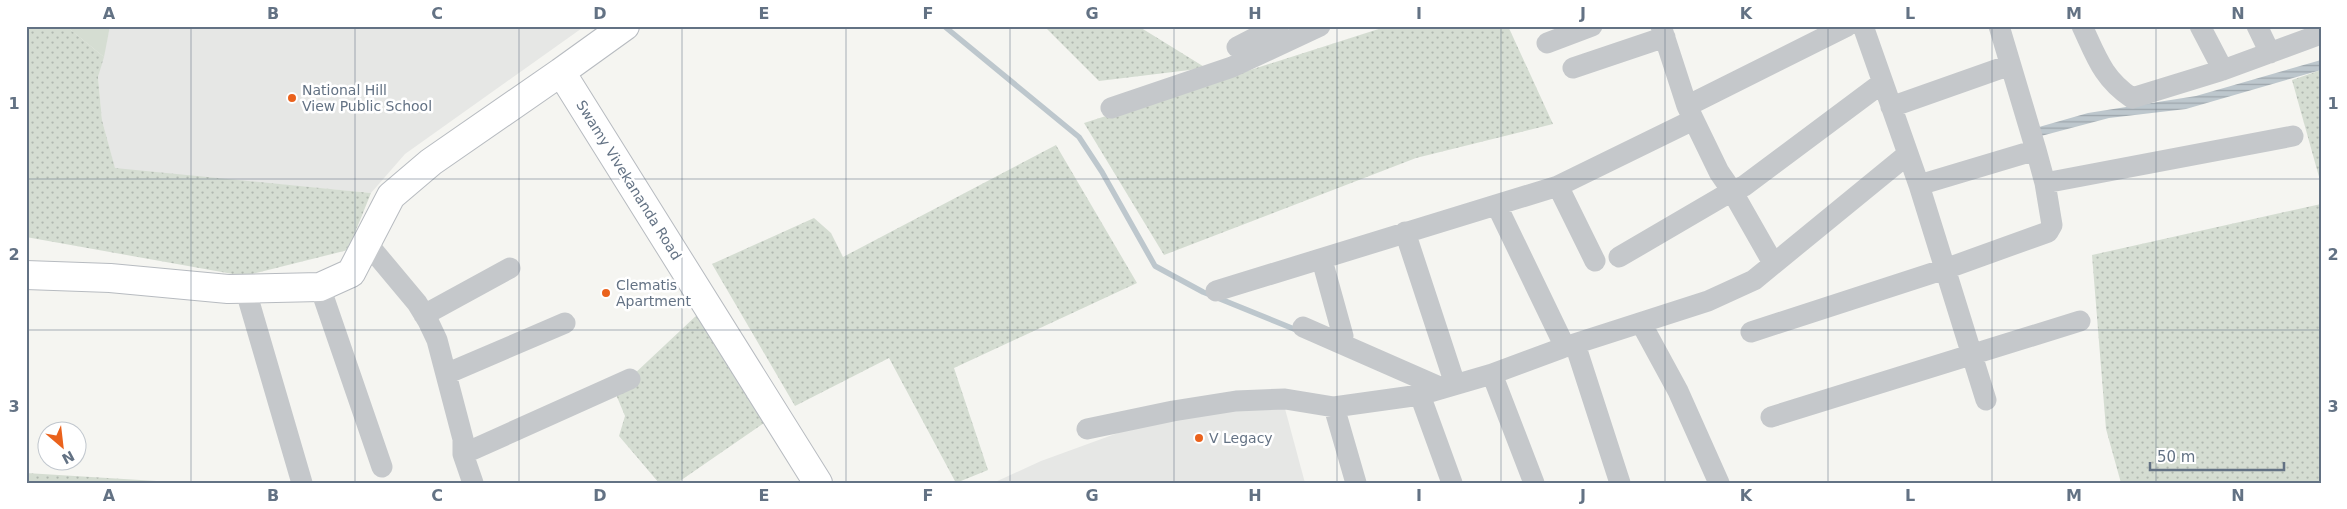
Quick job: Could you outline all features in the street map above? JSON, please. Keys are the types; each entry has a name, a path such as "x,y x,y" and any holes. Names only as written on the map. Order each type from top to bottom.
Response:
{"street":[{"path":"26,275 110,278 244,288 320,287 351,273 390,196 431,162 626,26"},
{"path":"1237,47 1278,26"},
{"path":"1111,108 1232,67 1320,26"},
{"path":"1547,43 1592,26"},
{"path":"1216,291 1558,186 1847,26"},
{"path":"1863,26 1908,154 1986,400"},
{"path":"1752,332 2048,232 2052,225 2045,183 2000,26"},
{"path":"2082,26 2105,75 2119,89 2132,98 2223,70 2321,34"},
{"path":"2200,26 2223,70"},
{"path":"2257,26 2270,53"},
{"path":"1573,68 1663,31 1690,113 1719,172 1773,263"},
{"path":"1891,107 2010,65"},
{"name":"Swamy Vivekananda Road","path":"561,72 818,483"},
{"path":"1619,257 1732,191 1744,186 1882,83"},
{"path":"2045,183 2294,136"},
{"path":"1918,186 2036,150"},
{"path":"1087,429 1173,411 1236,401 1285,399 1334,407 1420,395 1492,374 1570,345 1708,301 1754,280 1908,154"},
{"path":"1558,186 1595,260"},
{"path":"1497,206 1570,345 1620,483"},
{"path":"1405,232 1449,386"},
{"path":"366,242 424,315 436,340 473,483"},
{"path":"1322,260 1343,336"},
{"path":"424,315 510,268"},
{"path":"320,287 382,467"},
{"path":"244,288 302,483"},
{"path":"1771,417 2080,321"},
{"path":"446,374 565,323"},
{"path":"1641,323 1678,391 1719,483"},
{"path":"1303,327 1449,386"},
{"path":"1492,374 1534,483"},
{"path":"464,454 630,380"},
{"path":"1420,395 1452,483"},
{"path":"1334,407 1356,483"}],"shaded area":[{"path":"26,26 66,26 104,57 98,77 102,120 115,168 371,193 348,250 244,276 26,237"},
{"name":"National Hill View Public School","path":"110,26 585,26 405,154 371,193 115,169 102,120 98,77"},
{"path":"110,26 104,57 67,27"},
{"path":"1044,26 1138,26 1206,68 1099,81"},
{"path":"1388,26 1508,26 1553,124 1416,158 1164,255 1084,123"},
{"path":"2321,60 2321,70 2186,109 2109,118 2041,136 2039,127 2088,113 2196,96"},
{"path":"2321,70 2321,184 2292,80"},
{"path":"1056,145 1137,283 954,368 988,470 956,483 889,358 795,406 712,264 814,218 831,233 843,257"},
{"path":"2321,204 2321,483 2121,483 2106,429 2092,255"},
{"path":"698,314 764,423 677,483 659,483 619,436 625,416 615,392"},
{"name":"V Legacy","path":"1284,405 1305,483 993,483 1041,461 1170,414"},
{"path":"26,473 189,483 26,483"}],"waterway":[{"path":"944,26 1079,137 1102,172 1155,266 1203,292 1299,331"}],"place":[{"name":"National Hill View Public School","path":"292,98"},
{"name":"Clematis Apartment","path":"606,293"},
{"name":"V Legacy","path":"1199,438"}]}
